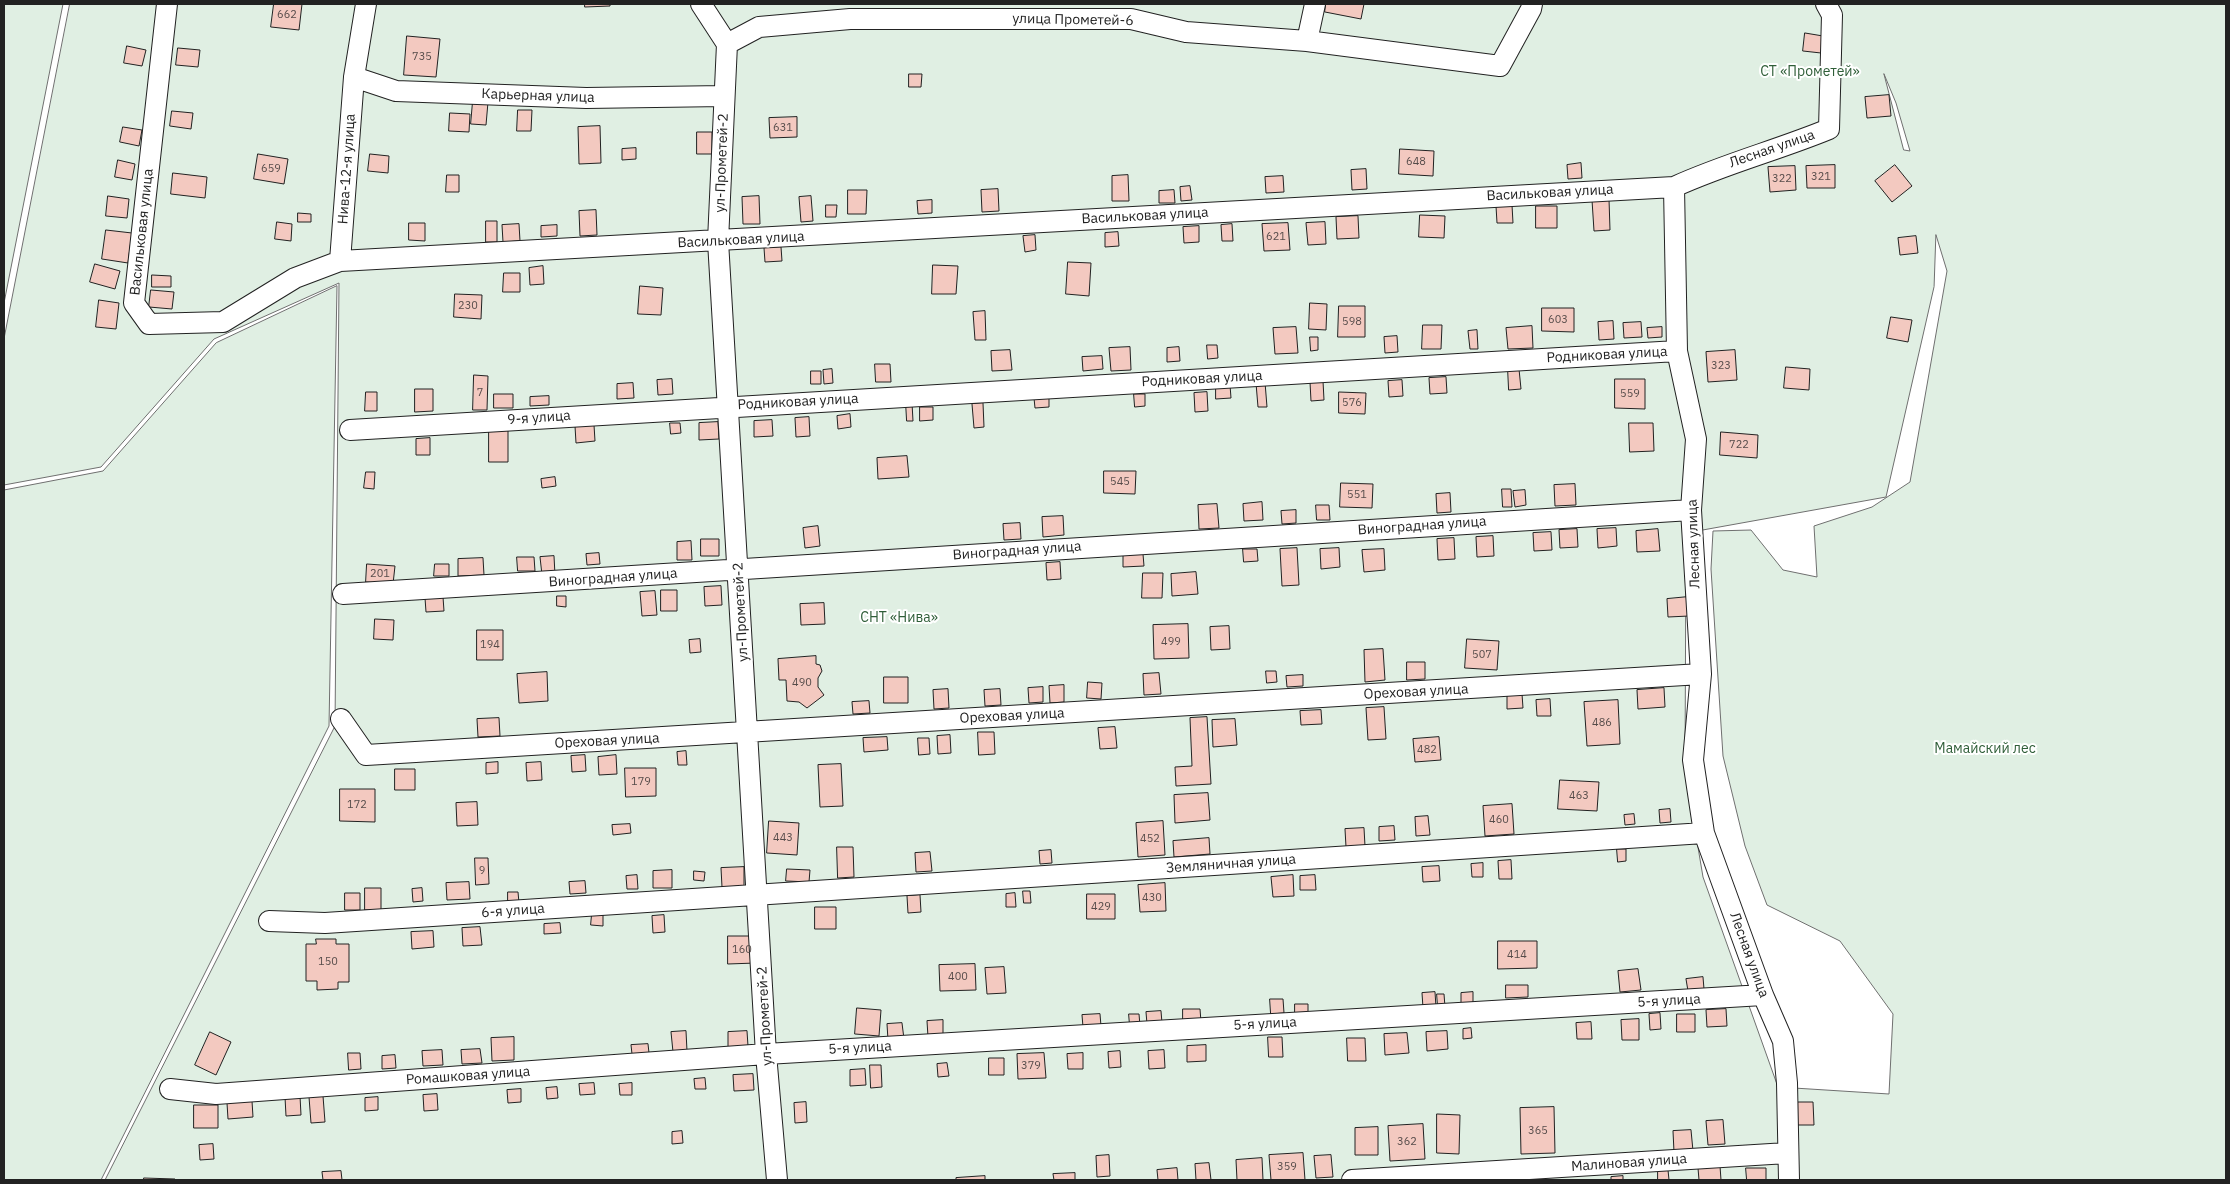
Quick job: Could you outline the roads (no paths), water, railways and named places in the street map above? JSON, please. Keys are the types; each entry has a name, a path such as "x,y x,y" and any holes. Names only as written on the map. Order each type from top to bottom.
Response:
{"street":[{"name":"Васильковая улица","path":"168,4 134,303 149,324 223,322 295,278 340,261 1674,187"},
{"name":"Нива-12-я улица","path":"340,261 354,77 366,4"},
{"path":"700,4 727,44"},
{"path":"1307,41 1315,4"},
{"name":"улица Прометей-6","path":"727,44 759,27 851,11 1083,11 1131,19 1186,32 1307,41 1500,66 1532,4"},
{"name":"Лесная улица","path":"1789,1180 1787,1083 1783,1041 1763,995 1704,832 1693,760 1701,674 1692,510 1696,439 1677,351 1674,187 1703,174 1829,129 1832,15 1826,4"},
{"name":"ул-Прометей-2","path":"727,44 718,241 766,1054 777,1180"},
{"name":"Карьерная улица","path":"354,77 396,91 586,98 724,96"},
{"name":"Родниковая улица","path":"728,406 1677,351"},
{"name":"9-я улица","path":"350,430 728,406"},
{"name":"Виноградная улица","path":"343,594 1692,510"},
{"name":"Ореховая улица","path":"341,719 366,755 1701,674"},
{"name":"Земляничная улица","path":"758,895 1704,832"},
{"name":"6-я улица","path":"269,921 325,923 758,895"},
{"name":"5-я улица","path":"766,1054 1763,995"},
{"name":"Ромашковая улица","path":"170,1089 216,1094 766,1054"},
{"name":"Малиновая улица","path":"1352,1180 1787,1153"}],"park label":[{"name":"СТ «Прометей»","path":"1810,72"},
{"name":"СНТ «Нива»","path":"899,618"},
{"name":"Мамайский лес","path":"1985,749"}]}
